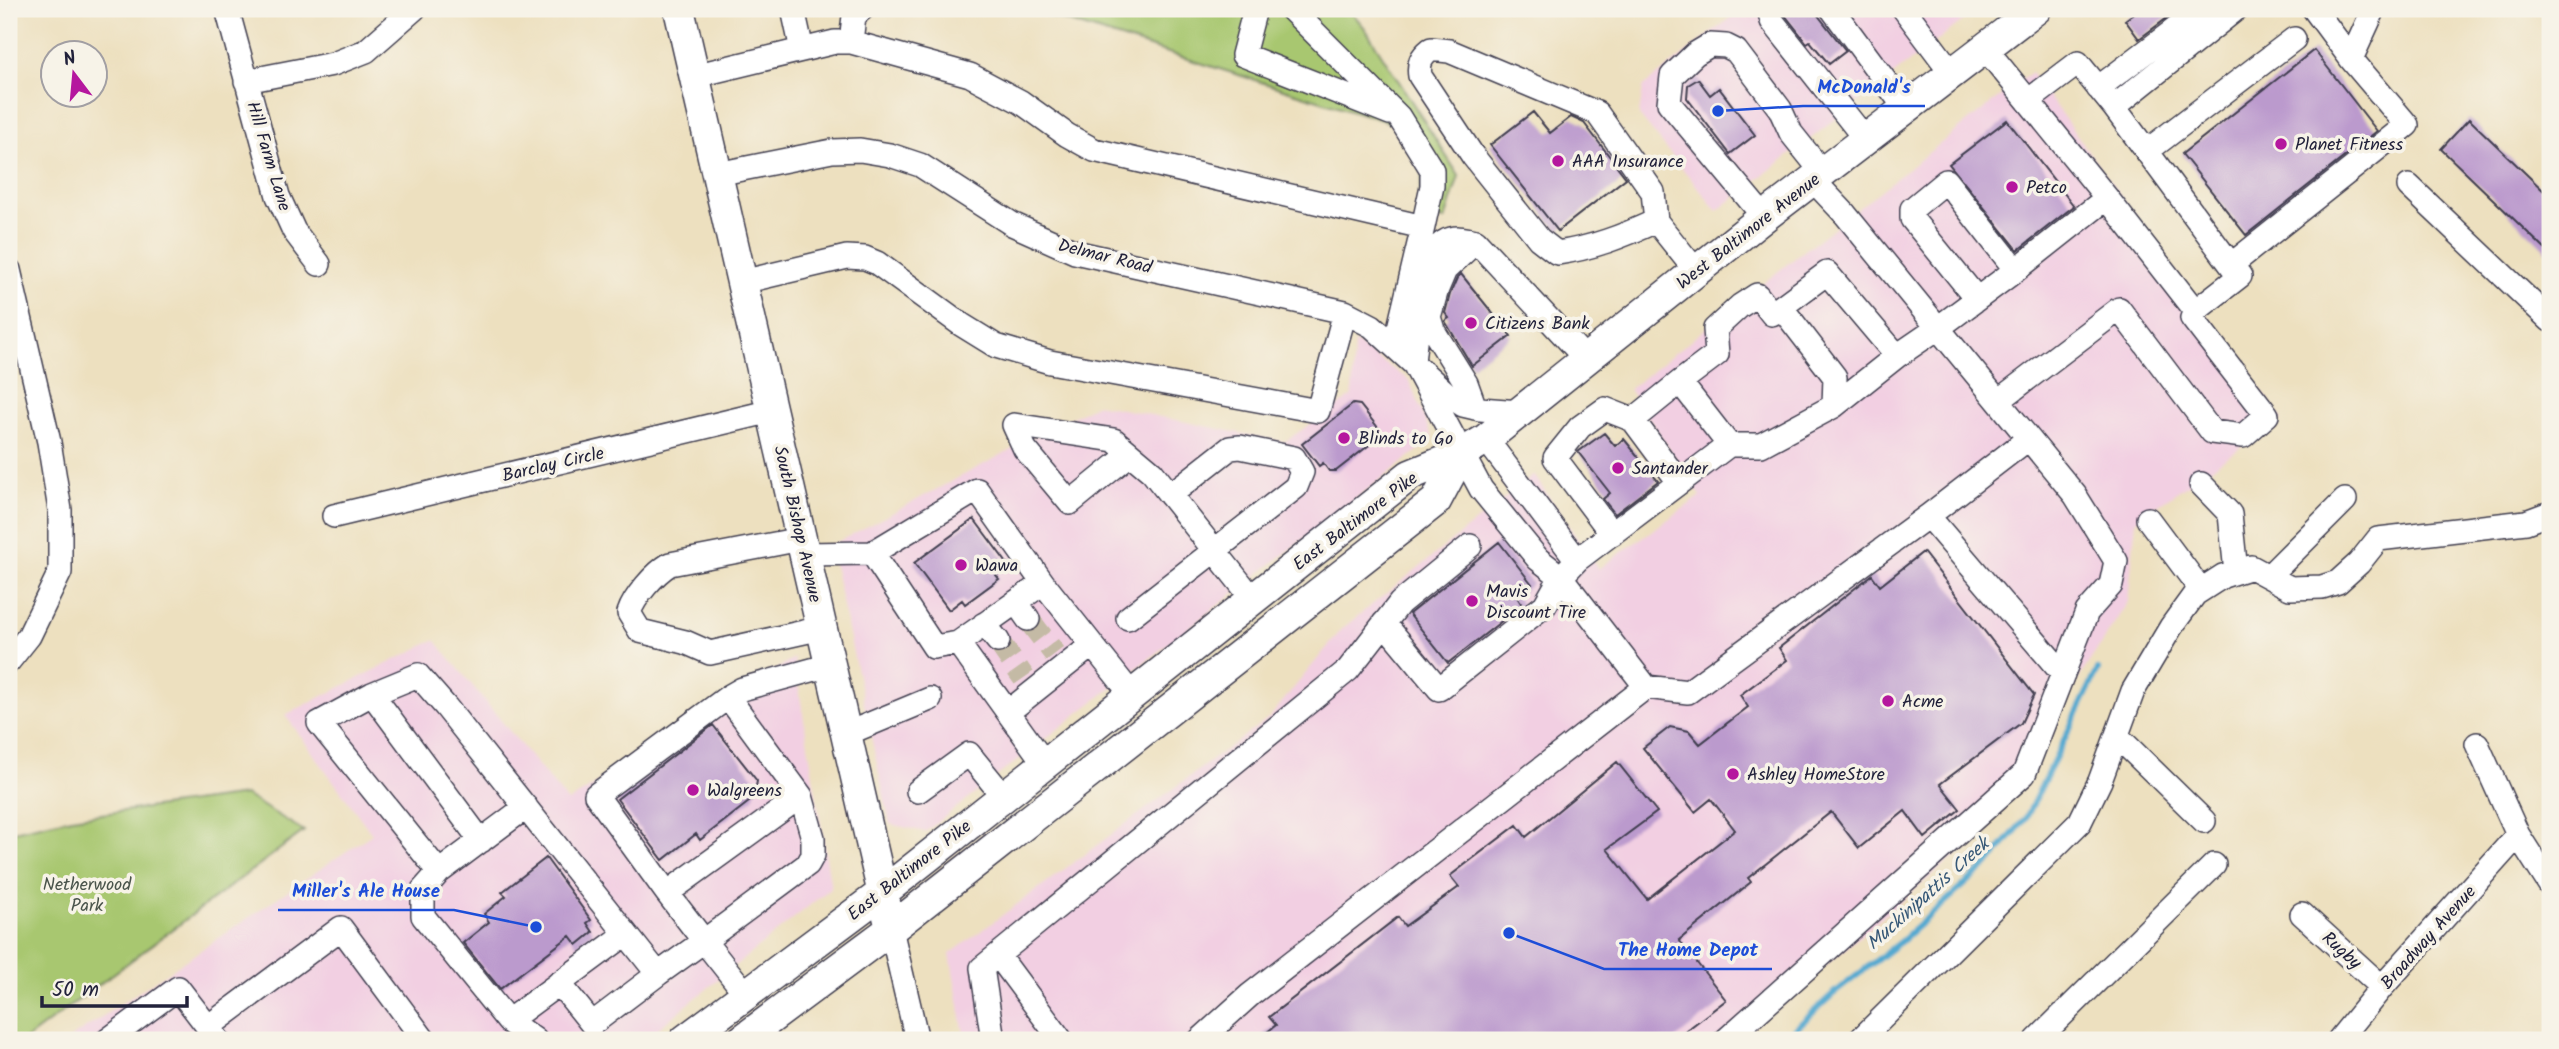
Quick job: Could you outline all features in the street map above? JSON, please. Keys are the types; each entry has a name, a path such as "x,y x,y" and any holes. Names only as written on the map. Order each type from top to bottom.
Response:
{"main road":[{"name":"South Bishop Avenue","path":"679,9 891,929"},
{"name":"West Baltimore Avenue","path":"1474,447 1985,48 2019,14"},
{"name":"East Baltimore Pike","path":"685,1040 882,893 1410,475 1474,447"},
{"name":"East Baltimore Pike","path":"742,1040 891,929 1436,501 1474,447"},
{"path":"1212,632 1234,659"}],"street":[{"name":"Hill Farm Lane","path":"227,9 278,196 294,231 318,264"},
{"name":"Hill Farm Lane","path":"246,81 333,64 366,51 414,9"},
{"path":"793,9 802,50"},
{"path":"851,42 854,16 862,9"},
{"path":"1255,9 1243,55 1399,117"},
{"path":"1291,9 1399,117 1432,170 1432,186 1395,345"},
{"path":"1769,9 1772,21 1866,139"},
{"path":"1832,9 1906,109"},
{"path":"1904,9 1952,73"},
{"path":"2098,88 2202,9"},
{"path":"2114,107 2236,9"},
{"path":"2231,265 2407,125 2351,59 2314,9"},
{"path":"2351,59 2371,9"},
{"path":"2147,151 2294,39"},
{"path":"694,76 835,42 851,42 970,75 1021,102 1067,135 1094,150 1423,227"},
{"path":"1726,1040 2024,774 2087,612 2111,585 2116,561 2075,495 1845,214 1791,133 1780,109 1736,51 1726,46 1710,45 1695,54 1672,76 1669,103 1764,218"},
{"path":"1985,48 2195,311"},
{"path":"1656,222 1616,239 1557,253 1539,239 1473,156 1420,76 1422,56 1431,49 1449,51 1597,113 1653,192 1656,222 1696,271"},
{"path":"1998,401 2119,309 2212,432 2243,436 2267,415 2192,318 2195,311 2240,276 2114,107 2078,63 2028,101"},
{"name":"Delmar Road","path":"716,174 832,151 860,150 890,155 920,165 1012,223 1075,252 1345,312 1372,326 1447,394 1463,405 1520,412"},
{"path":"1977,299 1912,219 1912,209 1946,181 2016,270"},
{"path":"2409,186 2550,320"},
{"path":"1384,623 1439,690 1545,605 1561,577 1577,560 1728,444 1761,444 1834,406 1897,356 2016,270 2107,198"},
{"path":"1413,362 1416,329 1432,255 1442,243 1458,237 1476,241 1585,359"},
{"path":"1475,408 1466,383 1433,330 1429,317 1446,270 1476,241"},
{"path":"742,282 847,257 865,258 877,263 962,326 996,345 1050,362 1318,411 1345,312"},
{"path":"9,270 49,443 60,510 60,572 29,636 9,662"},
{"path":"1633,420 1717,354 1715,330 1740,306 1757,295 1772,314 1827,273 1897,356"},
{"path":"1781,307 1836,377 1834,406"},
{"name":"Delmar Road","path":"1413,362 1474,447"},
{"path":"1680,382 1728,444"},
{"path":"1612,534 1555,458 1580,427 1605,409 1633,420 1679,482"},
{"name":"Barclay Circle","path":"334,516 772,411"},
{"path":"1130,454 1070,503 1026,449 1014,425 1114,440 1152,472 1253,599"},
{"path":"1200,1040 1250,995 1646,687 1688,692 2028,439"},
{"path":"1128,618 1296,487 1302,472 1294,458 1240,447 1230,448 1170,495"},
{"path":"1474,447 1577,560"},
{"path":"1474,447 1481,489 1538,559 1561,577 1646,687"},
{"path":"2201,484 2230,514 2236,572"},
{"path":"822,628 710,653 685,642 640,631 629,613 638,597 670,564 803,546 872,553 977,489 1043,583 1132,695"},
{"path":"2269,576 2345,500"},
{"path":"1860,1040 2080,822 2100,781 2133,691 2171,627 2195,594 2223,576 2251,567 2290,588 2322,587 2338,582 2359,563 2378,539 2526,522 2550,513"},
{"path":"1928,516 2063,674"},
{"path":"2148,519 2201,590"},
{"path":"993,1040 982,968 1348,670 1400,603 1470,546"},
{"path":"872,553 934,647 991,633 1022,611 1043,583"},
{"path":"958,643 1045,764"},
{"path":"1008,712 1029,684 1059,661 1092,645"},
{"path":"746,994 667,893 596,795 742,689 830,666"},
{"path":"439,872 319,723 372,694 418,675 658,974"},
{"path":"372,694 481,841"},
{"path":"559,983 592,1024 808,864 813,855 813,838 801,796 728,698"},
{"path":"846,734 930,699"},
{"path":"2117,736 2204,821"},
{"path":"2477,744 2518,835 2550,885"},
{"path":"918,791 969,754 1004,797"},
{"path":"667,893 801,796"},
{"path":"526,807 439,872 423,890 423,916 508,1021 535,1040"},
{"name":"Broadway Avenue","path":"2339,1040 2382,987 2518,835"},
{"path":"2037,1040 2214,865"},
{"name":"Rugby","path":"2302,914 2382,987"},
{"path":"108,1040 178,988 213,1033 341,928 424,1040"},
{"name":"South Bishop Avenue","path":"891,929 917,1040"},
{"path":"508,1021 626,934"},
{"path":"998,955 1061,1040"}],"shaded area":[{"path":"1742,9 1978,9 1717,211 1639,115 1643,87"},
{"path":"2031,72 2282,419 2136,520 2128,602 1975,839 1737,1040 965,1040 950,954 1270,717 1343,628 1534,475 1598,569 1701,496 1629,389"},
{"path":"1354,342 1409,380 1433,439 925,832 890,824 830,546 1097,404 1284,442 1352,396"},
{"path":"435,640 568,802 794,658 831,888 644,1040 68,1040 372,834 285,715"}],"green space":[{"path":"1028,9 1349,9 1365,28 1459,176 1445,220 1417,213 1423,170 1395,124"},
{"name":"Netherwood Park","path":"245,795 304,831 25,1040 9,1040 9,832 71,818"}],"building":[{"path":"1783,9 1813,9 1846,51 1829,64 1810,41 1807,43"},
{"path":"2140,9 2179,9 2139,39 2125,20"},
{"name":"Planet Fitness","path":"2314,50 2377,131 2246,235 2182,154"},
{"path":"1698,79 1710,95 1719,88 1755,135 1730,154 1687,98 1688,85"},
{"name":"AAA Insurance","path":"1533,112 1550,133 1571,117 1584,123 1626,178 1558,231 1490,145"},
{"path":"2469,119 2550,197 2550,254 2441,149"},
{"name":"Petco","path":"2007,120 2074,206 2018,250 1949,164"},
{"name":"Citizens Bank","path":"1461,274 1511,336 1472,366 1445,321 1449,318 1445,313 1450,294"},
{"name":"Blinds to Go","path":"1353,404 1360,405 1379,429 1377,439 1336,471 1329,471 1323,463 1319,466 1302,444"},
{"name":"Santander","path":"1604,433 1615,446 1624,439 1658,481 1615,514 1603,499 1610,493 1578,452"},
{"name":"Wawa","path":"974,519 1009,566 996,575 999,579 965,604 962,600 949,610 914,563"},
{"name":"Mavis Discount Tire","path":"1499,542 1532,584 1517,597 1522,605 1448,663 1409,614"},
{"path":"1923,552 2034,695 2021,723 1940,784 1960,809 1925,838 1905,811 1859,848 1831,812 1748,878 1751,882 1679,940 1726,1000 1674,1040 1257,1040 1276,1025 1269,1017 1398,917 1405,926 1459,887 1450,876 1517,825 1526,837 1617,762 1657,812 1607,849 1647,899 1735,830 1711,799 1695,812 1643,748 1670,727 1689,731 1700,744 1748,707 1740,695 1787,660 1779,648 1872,575 1880,586"},
{"name":"Walgreens","path":"713,725 757,781 754,798 700,840 696,834 663,860 617,799"},
{"path":"546,858 591,920 587,923 593,932 577,945 570,936 500,989 463,943 489,922 484,914 506,896 502,892"}],"waterway":[{"name":"Muckinipattis Creek","path":"1783,1040 1832,995 1901,941 1988,864 2026,818 2098,670"}],"tunnel":[{"path":"1028,619 1055,654"},
{"path":"998,641 1024,678"}],"place":[{"name":"McDonald's","path":"1718,111"},
{"name":"Planet Fitness","path":"2281,144"},
{"name":"AAA Insurance","path":"1558,161"},
{"name":"Petco","path":"2012,187"},
{"name":"Citizens Bank","path":"1471,323"},
{"name":"Blinds to Go","path":"1344,438"},
{"name":"Santander","path":"1618,468"},
{"name":"Wawa","path":"961,565"},
{"name":"Mavis Discount Tire","path":"1472,601"},
{"name":"Acme","path":"1888,701"},
{"name":"Ashley HomeStore","path":"1733,774"},
{"name":"Walgreens","path":"693,790"},
{"name":"Miller's Ale House","path":"536,927"},
{"name":"The Home Depot","path":"1509,933"}]}
